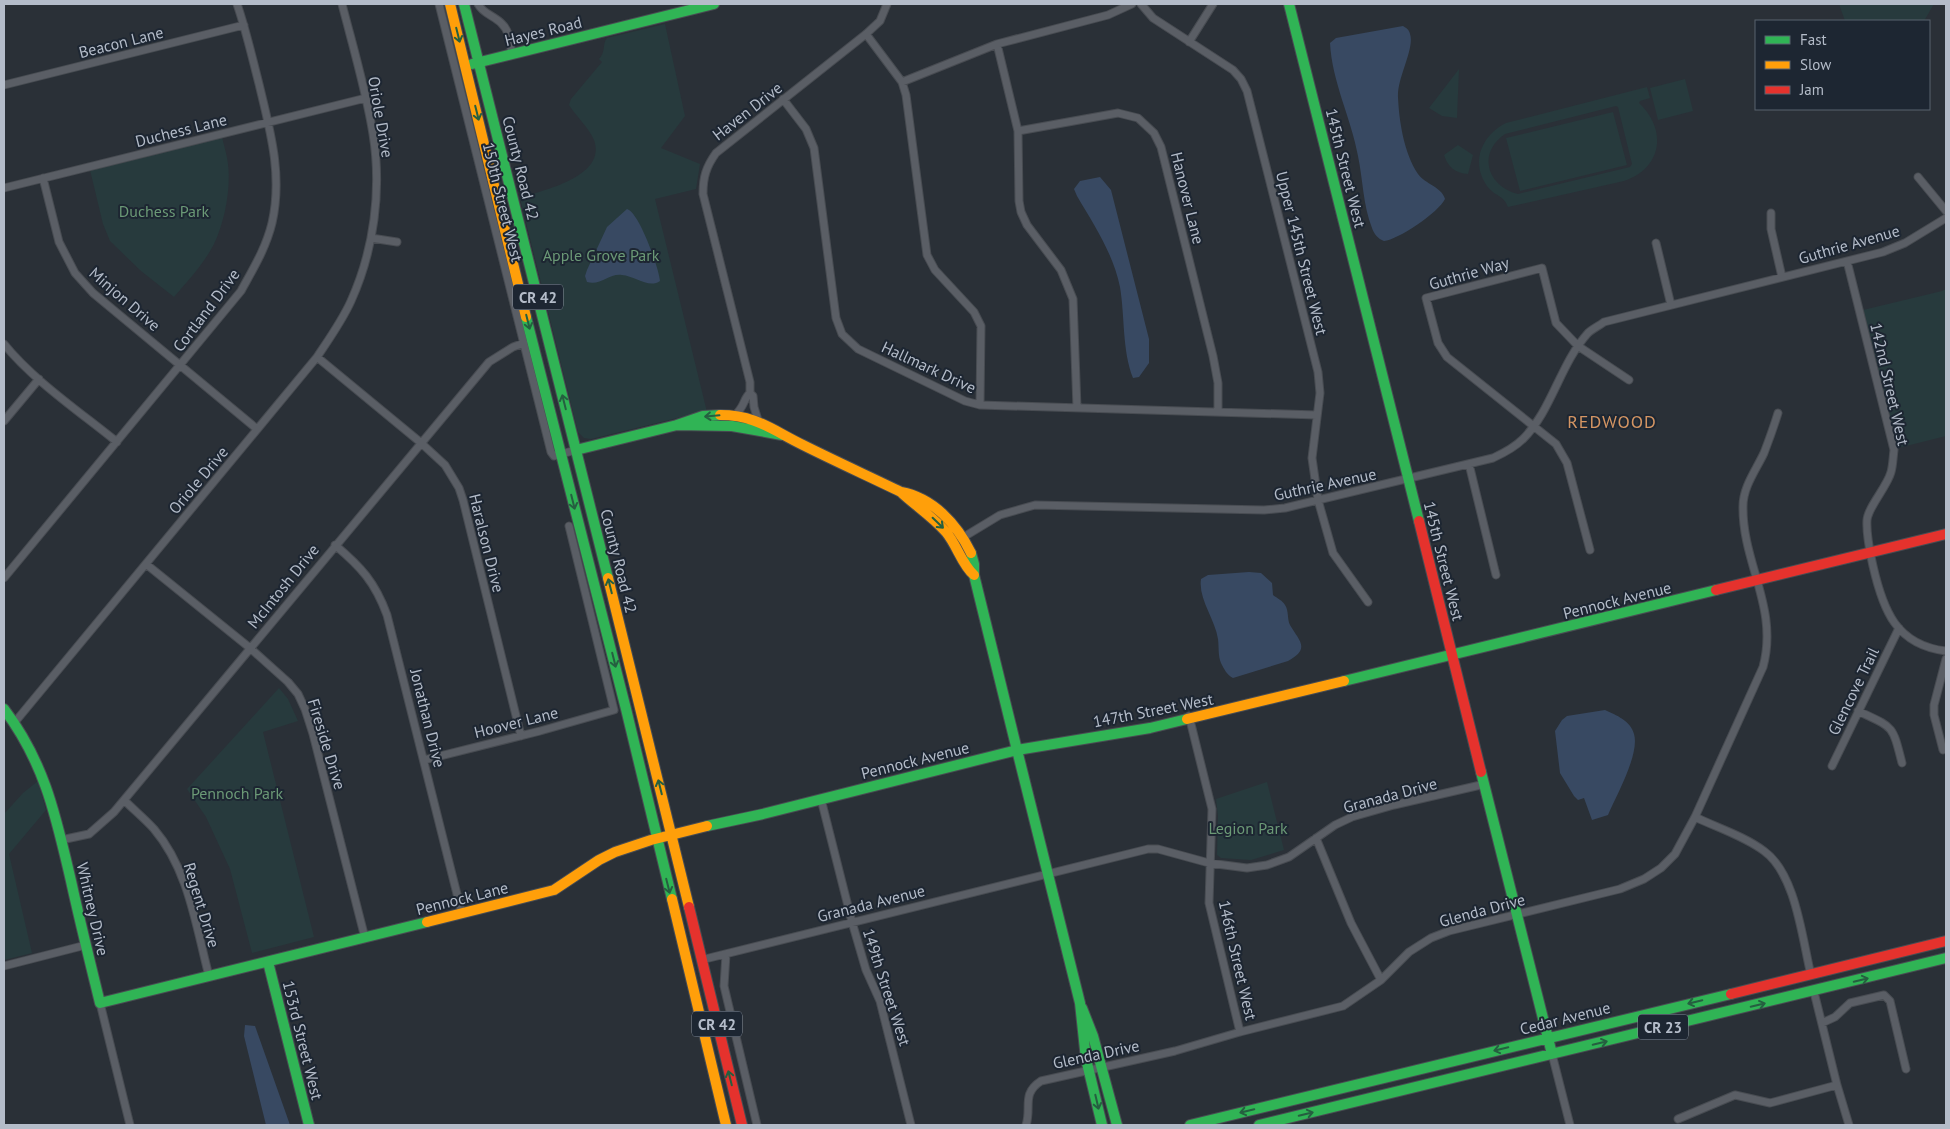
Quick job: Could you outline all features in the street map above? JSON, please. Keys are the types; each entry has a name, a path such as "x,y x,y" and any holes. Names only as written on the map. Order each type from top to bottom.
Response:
{"main road":[{"name":"County Road 42","path":"450,4 626,709 726,1125"},
{"name":"County Road 42","path":"464,4 672,834 742,1125"},
{"name":"Hayes Road","path":"466,66 714,4"},
{"name":"145th Street West","path":"1289,4 1552,1054"},
{"path":"576,450 677,425 689,419 704,416 734,416 769,434 782,434"},
{"path":"677,425 691,428 747,423 758,420 771,425 782,434 901,492 916,496 939,511 962,538 976,566 974,575 1080,1003 1093,1036 1117,1125"},
{"path":"901,492 944,529 959,551 968,572 974,575"},
{"name":"Pennock Avenue","path":"1294,694 1946,534"},
{"name":"147th Street West","path":"1017,750 1058,741 1128,734 1294,694"},
{"name":"Whitney Drive","path":"4,709 15,722 37,759 52,801 100,1003"},
{"name":"Pennock Avenue","path":"821,799 1017,750"},
{"name":"Pennock Lane","path":"100,1003 554,890 576,877 594,863 614,853 672,834 821,799"},
{"name":"Cedar Avenue","path":"1190,1125 1810,975 1946,940"},
{"name":"Cedar Avenue","path":"1258,1125 1814,992 1946,958"},
{"name":"153rd Street West","path":"268,962 309,1125"},
{"path":"1080,1003 1083,1038 1102,1125"}],"street":[{"name":"Cortland Drive","path":"4,578 241,292 263,251 272,222 276,193 276,163 244,25 236,4"},
{"name":"Oriole Drive","path":"15,722 317,357 351,302 363,269 371,238 376,204 377,169 374,134 343,4"},
{"name":"150th Street West","path":"439,4 551,452 554,456 562,455"},
{"path":"478,4 480,8 503,24 507,30 512,54"},
{"name":"Haven Drive","path":"758,420 703,194 703,180 707,165 716,153 866,34 880,21 887,4"},
{"path":"902,82 997,44 1108,15 1132,4"},
{"name":"Upper 145th Street West","path":"1141,4 1153,18 1233,70 1241,79 1247,91 1318,372 1320,393 1312,458 1318,500 1334,553 1368,602"},
{"path":"1189,42 1213,4"},
{"name":"Beacon Lane","path":"4,84 244,25"},
{"path":"866,34 902,82 906,96 927,255 935,270 974,312 981,326 980,405"},
{"path":"997,44 1018,130 1019,201 1021,212 1027,224 1061,270 1073,299 1077,408"},
{"name":"Duchess Lane","path":"4,188 366,98"},
{"name":"Hallmark Drive","path":"783,99 806,129 814,148 836,318 842,334 858,349 964,400 980,405 1317,415"},
{"name":"Hanover Lane","path":"1018,130 1118,113 1138,118 1154,133 1161,147 1213,356 1218,384 1218,412"},
{"path":"1918,177 1946,211"},
{"name":"Minjon Drive","path":"43,178 59,242 75,273 93,293 257,430"},
{"name":"Guthrie Avenue","path":"1771,213 1771,229 1782,277"},
{"name":"Guthrie Avenue","path":"962,538 1000,515 1035,505 1264,510 1285,508 1493,458 1508,451 1522,441 1534,427 1578,346 1590,332 1604,322 1884,252 1906,243 1946,218"},
{"path":"371,238 397,242"},
{"path":"1656,243 1671,305"},
{"name":"142nd Street West","path":"1847,261 1894,450 1891,473 1867,519 1870,552 1883,603 1889,615 1899,628 1918,643 1935,650 1946,651"},
{"name":"Guthrie Way","path":"1534,427 1446,357 1438,342 1426,298 1542,268 1556,323 1578,346"},
{"name":"McIntosh Drive","path":"61,840 88,834 114,812 420,442 489,362 513,347 524,343"},
{"path":"4,344 14,356 40,379 117,442"},
{"path":"1578,346 1629,380"},
{"name":"Haralson Drive","path":"317,357 445,465 459,488 521,736"},
{"path":"4,422 40,379"},
{"path":"734,416 742,409 750,393"},
{"name":"Glenda Drive","path":"1026,1125 1028,1119 1027,1100 1030,1092 1036,1084 1046,1079 1175,1051 1240,1032 1343,1006 1381,980 1409,952 1431,938 1449,931 1620,889 1644,879 1661,868 1674,854 1695,817 1763,667 1768,635 1766,616 1744,525 1743,504 1747,487 1764,452 1778,413"},
{"path":"1534,427 1556,444 1567,463 1590,550"},
{"path":"562,455 576,450"},
{"path":"1469,464 1496,575"},
{"name":"Hoover Lane","path":"424,760 614,710 569,526"},
{"name":"Jonathan Drive","path":"335,545 372,581 382,600 462,914"},
{"name":"Fireside Drive","path":"146,564 250,648 288,682 298,694 313,734 365,938"},
{"name":"Glencove Trail","path":"1832,766 1899,628"},
{"path":"1946,664 1934,705 1934,715 1943,750 1946,749"},
{"path":"1858,711 1887,725 1892,730 1902,763"},
{"name":"146th Street West","path":"1190,718 1212,809 1209,903 1240,1032"},
{"name":"Granada Drive","path":"1049,874 1148,849 1158,849 1209,863 1247,868 1267,865 1289,857 1335,825 1352,817 1394,805 1485,784"},
{"name":"149th Street West","path":"821,799 852,922 866,970 880,1002 911,1125"},
{"name":"Regent Drive","path":"124,800 155,830 177,865 188,894 209,976"},
{"path":"1695,817 1757,846 1776,862 1785,876 1791,891 1810,975"},
{"path":"1316,838 1351,923 1381,980"},
{"name":"Granada Avenue","path":"701,960 1049,874"},
{"path":"4,966 86,946"},
{"path":"726,954 724,986 758,1125"},
{"path":"1814,992 1849,1125"},
{"path":"1822,1023 1835,1017 1850,1003 1884,995 1890,1001 1906,1069"},
{"name":"Whitney Drive","path":"100,1003 130,1125"},
{"name":"145th Street West","path":"1552,1054 1570,1125"},
{"path":"1678,1119 1735,1094 1770,1103 1837,1085"}],"green space":[{"path":"1839,4 1934,4 1925,20 1845,20"},
{"name":"Apple Grove Park","path":"665,24 685,116 661,148 700,164 696,189 655,199 707,412 591,439 584,438 578,432 520,198 570,180 582,173 591,164 595,153 594,140 569,105 571,99 602,62 599,59 607,38"},
{"path":"1459,69 1457,118 1442,116 1429,108"},
{"path":"1685,79 1693,111 1658,120 1650,88"},
{"path":"1647,87 1650,98 1639,103 1648,113 1654,124 1657,147 1647,167 1637,175 1624,181 1508,207 1504,200 1487,186 1479,168 1481,150 1485,142 1498,128 1506,123","holes":["1618,107 1632,164 1630,167 1518,194 1507,190 1493,177 1489,168 1491,150 1496,142 1505,134"]},
{"path":"1613,112 1627,165 1520,191 1506,138"},
{"name":"Duchess Park","path":"222,137 229,173 228,194 221,225 206,258 174,297 141,271 110,241 103,224 90,170"},
{"path":"1458,145 1473,155 1468,174 1453,169 1444,155"},
{"path":"1946,289 1946,436 1898,448 1863,310"},
{"name":"Pennoch Park","path":"279,688 288,699 298,721 263,732 314,937 252,953 230,869 206,817 187,789"},
{"path":"38,781 46,810 9,854 32,953 4,960 4,814 23,793"},
{"name":"Legion Park","path":"1267,782 1284,850 1251,860 1221,858 1217,855 1218,816 1216,799"}],"water":[{"path":"1403,26 1409,31 1411,40 1398,89 1403,137 1413,166 1418,174 1437,188 1445,199 1435,211 1418,224 1399,236 1384,241 1375,234 1369,219 1355,142 1334,72 1330,43 1336,38"},
{"path":"1100,177 1111,190 1149,339 1149,363 1139,377 1133,378 1129,367 1125,345 1122,298 1113,263 1074,189 1080,181"},
{"path":"627,209 632,212 642,230 652,253 660,281 651,284 627,276 617,275 597,282 587,282 585,276 587,270 607,227"},
{"path":"1261,573 1272,583 1273,595 1283,602 1286,607 1289,623 1301,644 1301,648 1288,661 1233,678 1226,672 1220,660 1218,639 1204,602 1201,579 1208,575"},
{"path":"1605,710 1630,725 1634,734 1634,752 1608,815 1592,820 1584,798 1578,800 1574,796 1560,773 1555,731 1567,716"},
{"path":"245,1025 255,1026 290,1125 266,1125 244,1036"}],"traffic: fast":[{"path":"464,4 608,578"},
{"path":"472,64 714,4"},
{"path":"1289,4 1419,521"},
{"path":"526,317 626,709 672,899"},
{"path":"576,450 677,425 703,416 720,415"},
{"path":"677,425 732,426 782,435"},
{"path":"707,826 763,814 1017,750 974,575 971,553"},
{"path":"1344,681 1716,590"},
{"path":"4,709 30,750 47,791 60,835 100,1003 427,922"},
{"path":"1102,1125 1086,1059 1080,1003 1017,750 1150,728 1187,719"},
{"path":"1481,772 1552,1054"},
{"path":"1259,1125 1946,958"},
{"path":"268,962 309,1125"},
{"path":"1190,1125 1731,994"},
{"path":"1082,1008 1093,1036 1117,1125"}],"traffic: slow":[{"path":"450,4 526,317"},
{"path":"720,415 744,418 763,424 815,451 934,506 959,532 971,553"},
{"path":"902,493 936,521 946,532 966,566 974,575"},
{"path":"608,578 689,907"},
{"path":"1187,719 1344,681"},
{"path":"427,922 554,890 599,860 615,852 651,840 707,826"},
{"path":"672,899 726,1125"}],"traffic: jam":[{"path":"1419,521 1481,772"},
{"path":"1716,590 1946,534"},
{"path":"689,907 742,1125"},
{"path":"1731,994 1946,941"}],"district":[{"name":"REDWOOD","path":"1612,421"}]}
